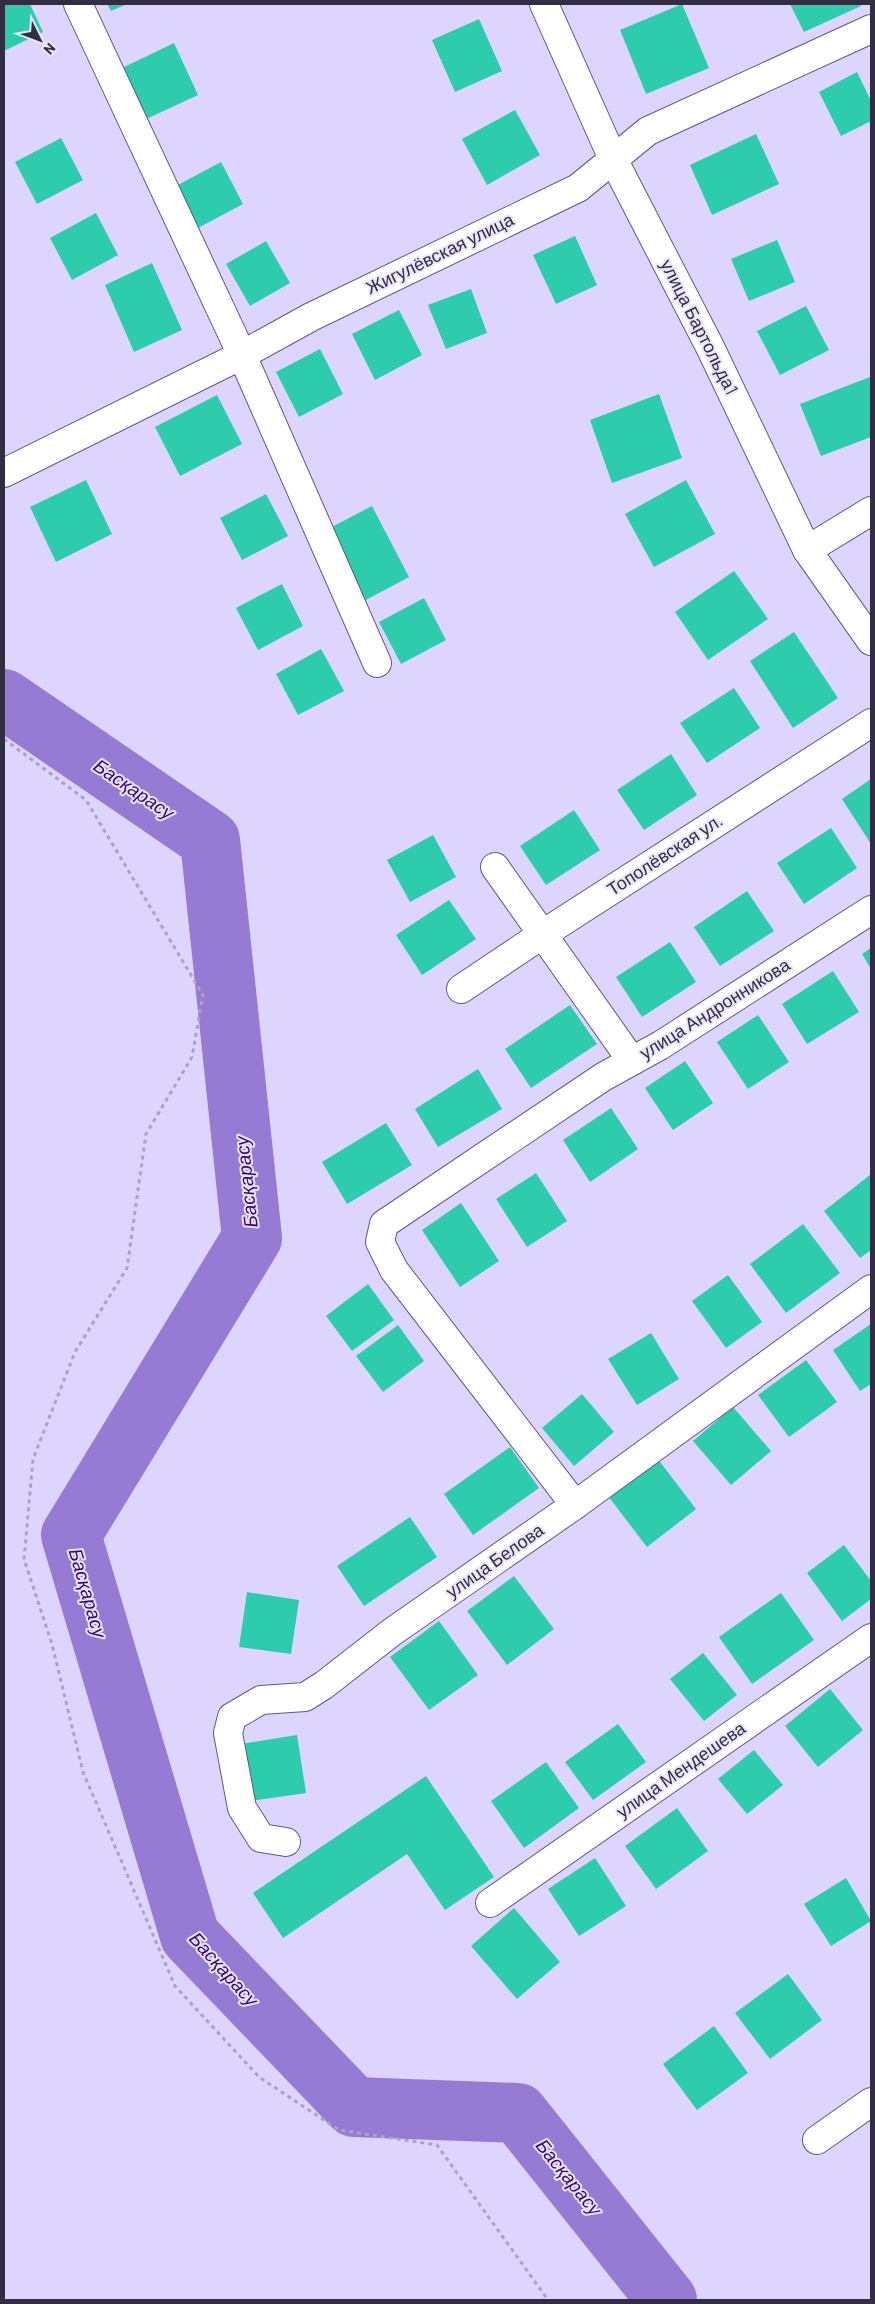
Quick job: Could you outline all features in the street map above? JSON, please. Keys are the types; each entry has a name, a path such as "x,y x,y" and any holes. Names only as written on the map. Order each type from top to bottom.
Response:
{"street":[{"path":"78,4 242,355 377,663"},
{"name":"улица Бартольда1","path":"544,4 612,159 710,347 807,550 871,641"},
{"name":"Жигулёвская улица","path":"4,473 242,355 311,317 578,188 648,131 871,29"},
{"path":"807,550 871,510"},
{"name":"Тополёвская ул.","path":"461,989 543,934 871,723"},
{"name":"улица Андронникова","path":"495,867 632,1061 661,1046 871,910"},
{"path":"575,1505 394,1270 380,1242 384,1224 603,1077 632,1061"},
{"name":"улица Белова","path":"286,1842 261,1838 242,1808 228,1733 232,1718 261,1700 305,1696 324,1685 392,1632 575,1505 871,1289"},
{"name":"улица Мендешева","path":"490,1903 871,1638"},
{"path":"817,2140 871,2102"}],"path":[{"path":"4,739 86,800 203,995 192,1057 146,1134 127,1268 75,1352 33,1459 24,1559 52,1644 83,1772 175,1986 260,2077 339,2130 437,2145 548,2300"}],"building":[{"path":"4,4 30,4 43,32 4,51"},
{"path":"107,4 127,4 111,11"},
{"path":"682,4 709,68 646,94 620,30"},
{"path":"790,4 860,4 861,6 804,32"},
{"path":"479,19 502,71 455,92 432,40"},
{"path":"174,43 198,95 144,120 120,69"},
{"path":"857,72 871,101 871,121 841,136 819,92"},
{"path":"515,110 540,155 487,185 462,139"},
{"path":"756,134 779,184 712,215 690,165"},
{"path":"61,138 83,180 37,204 15,162"},
{"path":"221,162 243,204 198,228 176,186"},
{"path":"96,213 118,255 72,280 50,238"},
{"path":"575,236 597,285 556,304 533,255"},
{"path":"777,240 795,282 749,301 731,259"},
{"path":"266,241 290,283 250,306 226,264"},
{"path":"152,263 182,330 134,352 105,285"},
{"path":"471,289 487,333 446,349 428,305"},
{"path":"806,306 829,350 780,375 757,331"},
{"path":"399,310 422,355 375,380 352,334"},
{"path":"320,349 343,394 299,417 276,372"},
{"path":"870,377 871,437 821,456 800,404"},
{"path":"659,394 682,458 612,483 590,420"},
{"path":"217,395 242,444 180,476 155,427"},
{"path":"86,480 112,534 56,562 30,507"},
{"path":"686,480 715,534 654,567 625,514"},
{"path":"266,494 288,536 242,560 220,518"},
{"path":"372,506 409,577 364,601 326,530"},
{"path":"734,571 768,619 708,660 675,612"},
{"path":"282,584 303,626 258,650 236,608"},
{"path":"424,598 446,640 401,664 379,622"},
{"path":"794,632 838,698 793,728 750,661"},
{"path":"321,649 344,691 298,715 276,674"},
{"path":"734,688 760,728 707,763 680,723"},
{"path":"671,754 697,795 644,830 617,790"},
{"path":"871,779 871,844 842,799"},
{"path":"574,810 600,850 546,885 520,846"},
{"path":"831,828 857,868 804,904 777,863"},
{"path":"433,835 456,877 410,902 387,860"},
{"path":"747,891 774,931 720,966 694,927"},
{"path":"449,900 476,939 422,975 396,935"},
{"path":"670,942 696,982 642,1017 616,977"},
{"path":"871,948 871,969 862,954"},
{"path":"833,971 859,1012 807,1044 782,1004"},
{"path":"570,1005 597,1044 531,1088 505,1049"},
{"path":"758,1015 789,1062 748,1089 717,1042"},
{"path":"685,1061 713,1103 673,1130 645,1088"},
{"path":"478,1069 502,1109 438,1147 415,1109"},
{"path":"611,1108 638,1149 590,1182 563,1140"},
{"path":"386,1123 412,1165 347,1204 322,1162"},
{"path":"536,1173 567,1221 527,1247 496,1199"},
{"path":"870,1175 871,1250 860,1258 824,1211"},
{"path":"461,1203 499,1261 460,1287 422,1230"},
{"path":"803,1224 840,1273 786,1313 750,1264"},
{"path":"728,1275 762,1322 726,1348 692,1301"},
{"path":"368,1284 394,1320 352,1351 326,1316"},
{"path":"871,1324 871,1384 860,1391 833,1350"},
{"path":"398,1325 424,1361 383,1392 356,1356"},
{"path":"651,1333 679,1379 637,1405 608,1359"},
{"path":"806,1360 837,1402 789,1437 758,1395"},
{"path":"582,1394 614,1432 574,1466 542,1428"},
{"path":"733,1407 771,1451 731,1485 693,1441"},
{"path":"510,1447 539,1488 473,1535 444,1494"},
{"path":"657,1458 696,1509 647,1547 608,1496"},
{"path":"410,1517 437,1557 364,1606 337,1566"},
{"path":"844,1545 871,1581 871,1599 842,1621 807,1573"},
{"path":"514,1576 554,1629 507,1665 467,1611"},
{"path":"247,1592 299,1600 291,1654 239,1647"},
{"path":"781,1593 814,1640 752,1684 719,1637"},
{"path":"439,1621 478,1675 429,1710 390,1657"},
{"path":"703,1653 737,1695 704,1721 670,1679"},
{"path":"830,1689 863,1730 818,1767 785,1726"},
{"path":"618,1724 646,1762 593,1800 565,1762"},
{"path":"297,1735 306,1793 250,1801 241,1744"},
{"path":"754,1750 783,1785 747,1814 718,1779"},
{"path":"546,1762 579,1808 524,1848 491,1801"},
{"path":"426,1776 494,1877 445,1910 407,1854 283,1938 253,1893"},
{"path":"677,1808 708,1851 656,1889 625,1846"},
{"path":"595,1858 626,1906 579,1936 548,1889"},
{"path":"846,1878 871,1921 831,1946 804,1904"},
{"path":"514,1908 560,1962 517,1999 471,1946"},
{"path":"788,1974 822,2020 770,2059 735,2013"},
{"path":"714,2026 748,2073 697,2110 663,2064"}],"waterway":[{"name":"Басқарасу","path":"4,699 210,840 252,1238 71,1535 190,1936 354,2107 518,2113 667,2300"}]}
